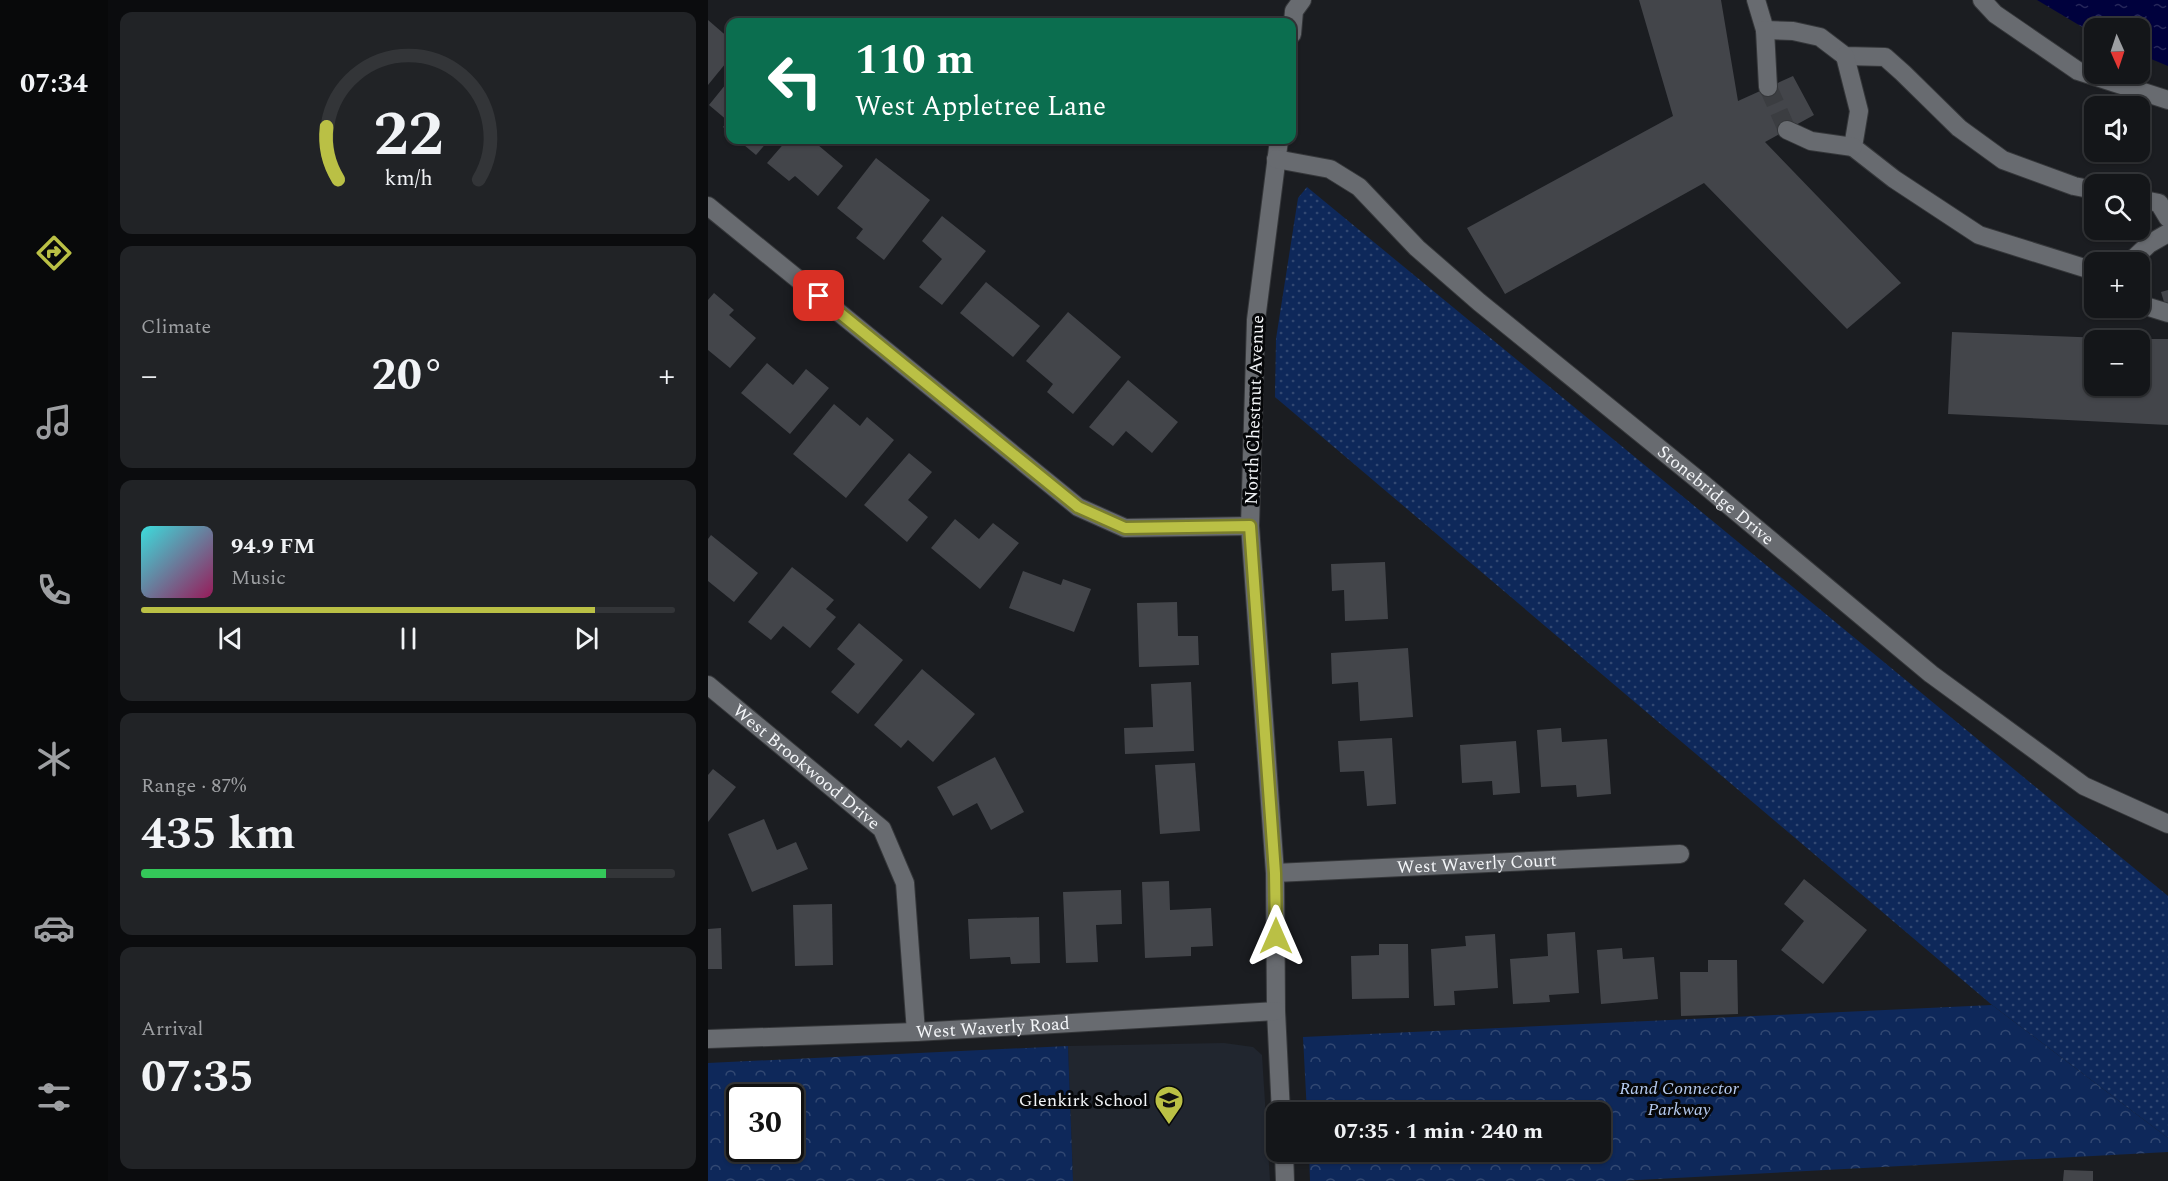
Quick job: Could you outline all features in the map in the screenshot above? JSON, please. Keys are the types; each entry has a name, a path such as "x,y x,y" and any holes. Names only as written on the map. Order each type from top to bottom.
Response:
{"street":[{"path":"1293,18 1294,11 1302,0"},
{"path":"1756,0 1765,30 1768,87"},
{"path":"1982,0 1995,14 2078,71 2168,100"},
{"path":"1765,30 1793,31 1820,37 1845,56 1885,57 1959,128 2003,160 2084,188"},
{"path":"1845,56 1859,111 1853,147"},
{"path":"1787,130 1811,141 1853,147 1894,179 1979,235 2084,268"},
{"name":"North Chestnut Avenue","path":"1278,144 1256,320 1250,526 1275,873 1276,1011 1280,1102"},
{"name":"Stonebridge Drive","path":"1276,159 1330,169 1359,187 1417,248 1479,302 1702,483 1931,674 2084,786 2168,824"},
{"path":"2150,202 2159,203 2168,218"},
{"path":"708,206 1078,507 1125,528 1250,526"},
{"path":"2141,252 2168,233"},
{"path":"2150,307 2168,313"},
{"name":"West Brookwood Drive","path":"708,685 882,829 905,883 916,1032"},
{"name":"West Waverly Court","path":"1275,873 1680,854"},
{"name":"West Waverly Road","path":"708,1039 916,1032 1276,1011"},
{"path":"1284,1162 1285,1181"}],"shaded area":[{"name":"Glenkirk School","path":"1224,1043 1253,1047 1262,1055 1266,1162 1269,1162 1270,1181 1073,1181 1068,1046"}],"green space":[{"path":"1307,187 2168,896 2168,1138 1992,1005 1275,397 1276,339 1298,198"},
{"name":"Rand Connector Parkway","path":"1992,1005 2168,1138 2168,1152 1619,1181 1310,1181 1309,1162 1611,1162 1611,1102 1306,1102 1303,1037"},
{"path":"1068,1046 1073,1181 708,1181 708,1063"}],"water":[{"path":"2037,0 2168,0 2168,66 2150,59 2150,18 2084,18 2084,28"}],"building":[{"path":"1639,0 1721,0 1738,101 1793,76 1814,115 1765,142 1901,283 1847,329 1704,183 1505,294 1467,228 1673,116"},
{"path":"708,20 726,36 726,63 708,85"},
{"path":"726,84 726,119 709,105"},
{"path":"743,144 766,144 756,155"},
{"path":"784,144 817,144 843,166 818,196 795,176 789,181 767,163"},
{"path":"876,158 930,200 884,260 856,238 863,229 837,208"},
{"path":"942,216 986,251 942,305 919,287 942,259 922,241"},
{"path":"986,282 1040,326 1013,357 960,313"},
{"path":"2168,290 2168,312 2167,312 2161,292"},
{"path":"714,293 734,310 729,315 756,338 730,368 708,350 708,300"},
{"path":"1068,312 1121,357 1073,414 1047,392 1053,384 1026,361"},
{"path":"1952,332 2084,337 2084,396 2150,396 2150,339 2168,339 2168,425 1948,414"},
{"path":"767,363 793,385 806,369 829,388 790,434 741,393"},
{"path":"1128,380 1178,422 1152,453 1126,431 1113,446 1089,427"},
{"path":"834,404 860,426 867,417 894,440 846,498 793,454"},
{"path":"909,453 932,472 908,500 928,517 907,542 864,505"},
{"path":"955,519 979,539 993,523 1019,543 980,589 931,548"},
{"path":"711,535 758,573 734,602 708,581 708,539"},
{"path":"1385,562 1388,619 1345,621 1344,590 1332,591 1331,564"},
{"path":"792,567 834,600 826,609 836,617 810,648 783,626 771,640 748,622"},
{"path":"1023,571 1061,585 1063,579 1091,589 1074,632 1009,608"},
{"path":"1177,602 1178,636 1198,636 1199,665 1139,667 1137,603"},
{"path":"859,623 903,660 858,714 831,692 855,664 837,649"},
{"path":"1408,648 1413,717 1360,721 1358,682 1332,684 1331,653"},
{"path":"922,669 975,714 933,762 908,740 901,748 874,725"},
{"path":"1191,682 1194,751 1125,754 1124,728 1153,727 1151,684"},
{"path":"1561,728 1562,742 1607,739 1611,794 1577,797 1576,785 1541,787 1537,730"},
{"path":"1392,738 1396,804 1367,806 1364,771 1340,772 1338,741"},
{"path":"1516,741 1520,793 1493,795 1492,781 1462,783 1460,745"},
{"path":"995,757 1024,812 991,830 977,803 953,816 937,787"},
{"path":"1195,763 1200,831 1160,834 1155,765"},
{"path":"713,769 736,787 708,822 708,775"},
{"path":"764,819 777,850 796,842 808,869 752,892 728,834"},
{"path":"1804,879 1867,930 1823,984 1781,950 1804,921 1784,904"},
{"path":"1169,881 1170,910 1211,908 1213,946 1191,947 1191,956 1145,958 1142,882"},
{"path":"1121,890 1122,924 1096,925 1098,962 1066,963 1063,892"},
{"path":"832,904 833,965 795,966 793,905"},
{"path":"1039,917 1040,963 1011,964 1010,957 970,959 968,919"},
{"path":"721,928 722,969 708,969 708,929"},
{"path":"1575,932 1579,993 1549,995 1550,1002 1513,1004 1510,959 1548,956 1547,934"},
{"path":"1495,934 1498,988 1454,991 1455,1005 1434,1006 1431,949 1466,946 1465,936"},
{"path":"1379,944 1408,944 1409,998 1352,999 1351,956 1379,955"},
{"path":"1622,948 1623,959 1654,957 1658,999 1601,1004 1597,950"},
{"path":"1708,960 1737,960 1738,1014 1681,1016 1680,972 1708,972"},
{"path":"2064,1170 2093,1171 2093,1181 2063,1181"}],"tunnel":[{"path":"1768,87 1787,130"}],"place":[{"name":"Glenkirk School","path":"1169,1126"}],"route":[{"path":"819,296 1078,507 1125,528 1250,526 1275,873 1276,936"}]}
